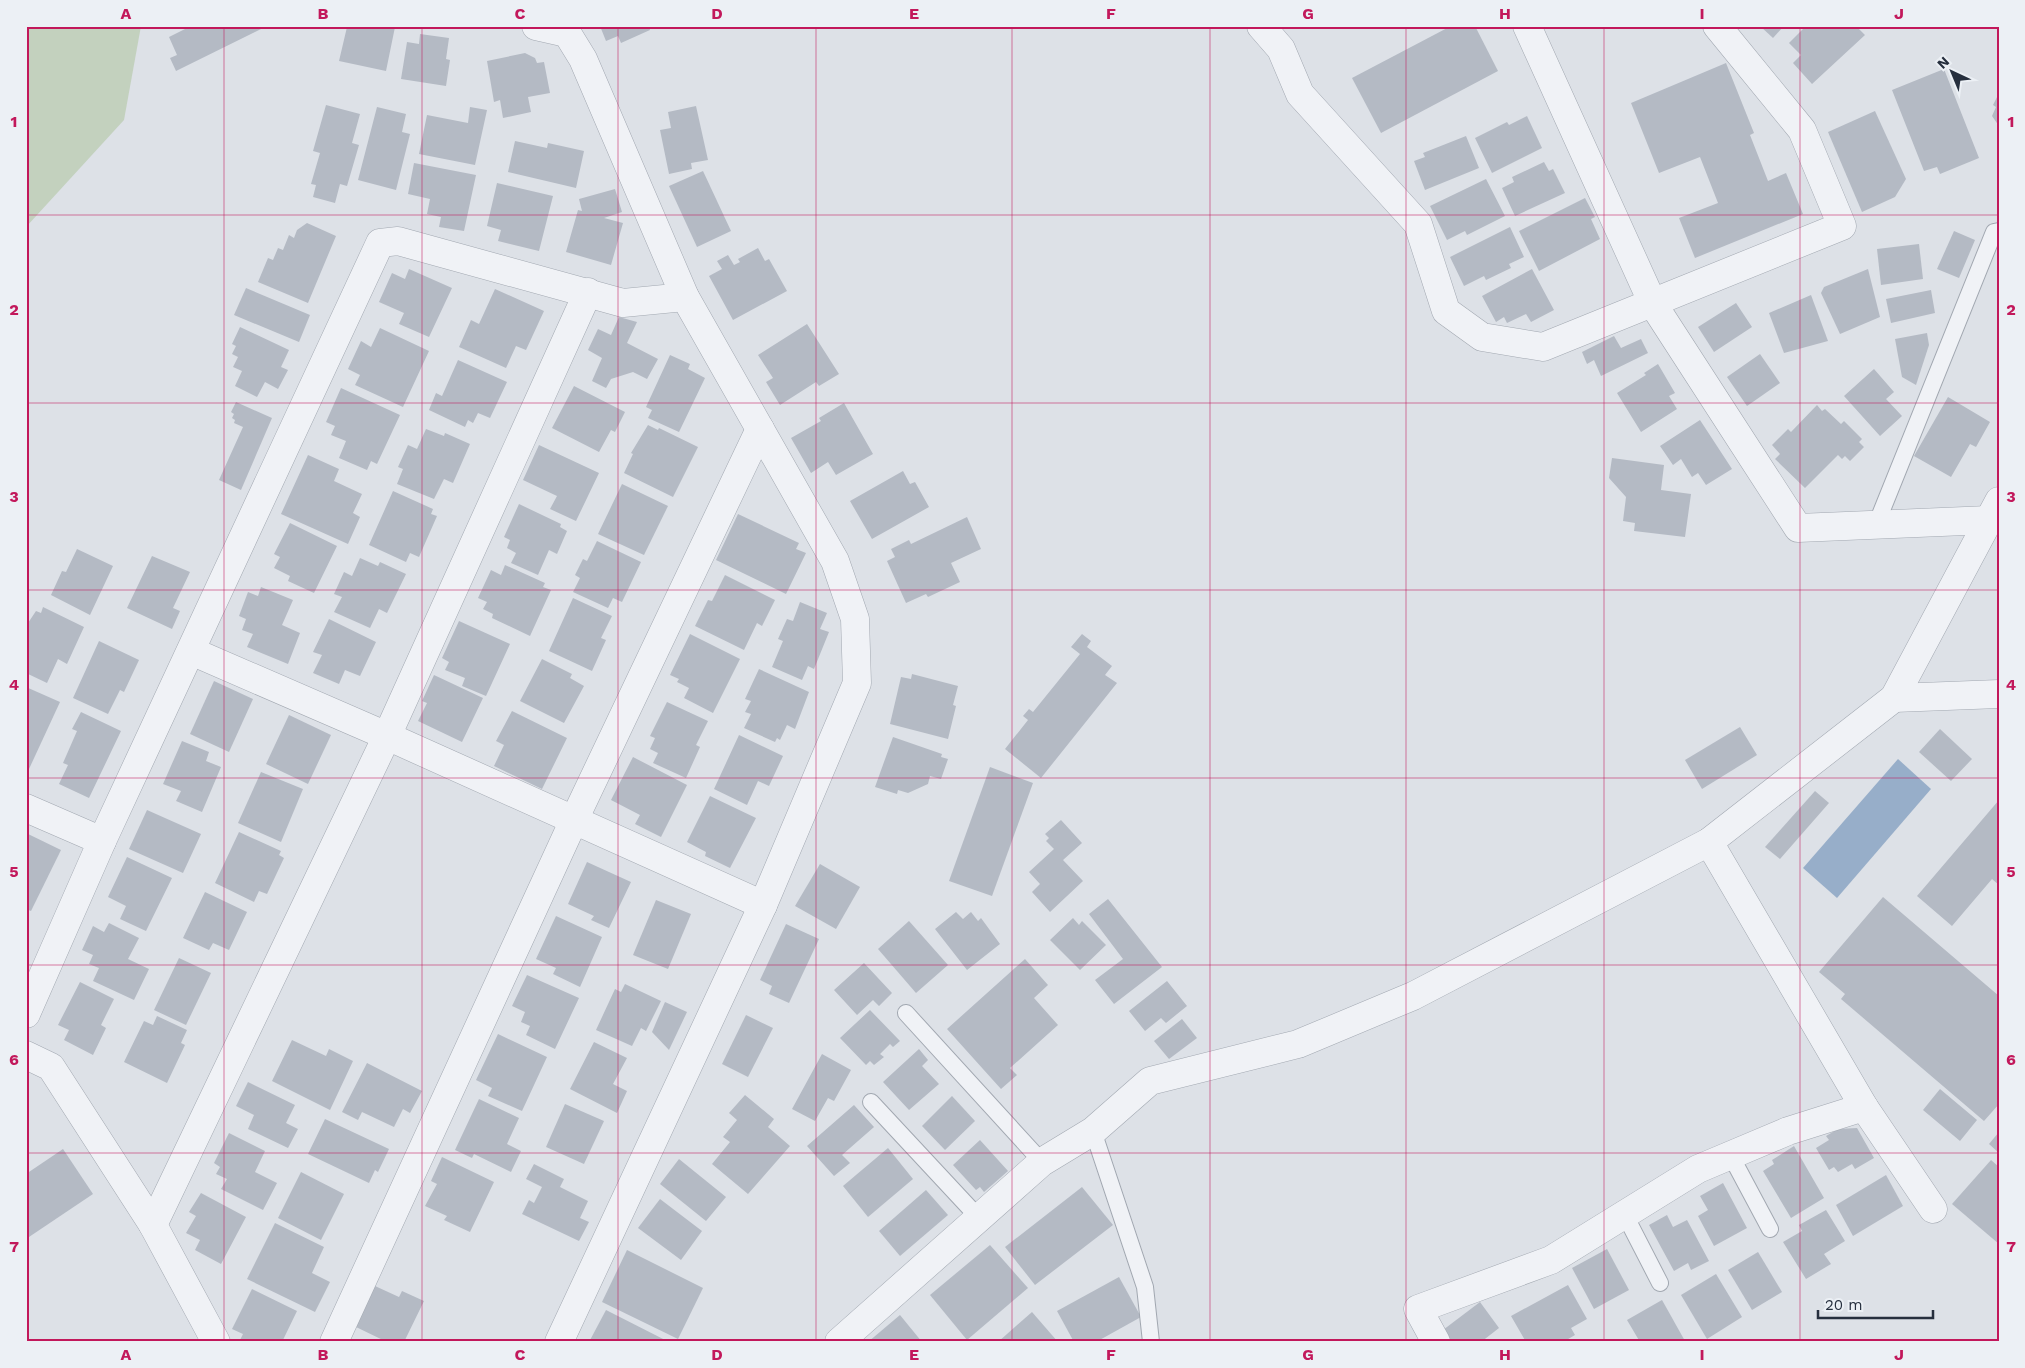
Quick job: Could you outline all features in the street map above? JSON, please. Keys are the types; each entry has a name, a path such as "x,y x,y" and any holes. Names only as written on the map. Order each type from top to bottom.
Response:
{"street":[{"path":"536,26 567,33 583,59 685,297 835,561 855,619 857,683 763,905 559,1342"},
{"path":"1261,26 1281,49 1300,94 1418,224 1446,311 1482,337 1543,348 1842,226 1802,130 1717,26"},
{"path":"1527,26 1653,304 1798,528 1876,525 1994,511"},
{"path":"26,1014 102,841 192,651 380,243 398,241 623,303 685,297"},
{"path":"153,1225 387,736 588,292"},
{"path":"334,1342 574,820 760,429"},
{"path":"839,1342 1042,1162 1093,1130 1150,1081 1298,1044 1413,996 1709,842 1894,698 1994,511"},
{"path":"192,651 387,736 763,905"},
{"path":"1894,698 1999,694"},
{"path":"26,808 102,841"},
{"path":"1709,842 1864,1107 1933,1210"},
{"path":"26,1055 51,1067 153,1225 216,1342"},
{"path":"1436,1342 1418,1308 1551,1260 1698,1169 1788,1131 1864,1107"}],"lane":[{"path":"1876,525 1994,232 1999,231"},
{"path":"906,1013 1042,1162"},
{"path":"871,1102 979,1218"},
{"path":"1093,1130 1145,1287 1151,1342"},
{"path":"1732,1156 1770,1228"},
{"path":"1625,1215 1660,1284"}],"green space":[{"path":"26,26 141,26 124,120 26,227"}],"water":[{"path":"1898,759 1931,789 1837,898 1803,868"}],"building":[{"path":"191,26 267,26 176,71 170,58 177,55 169,37"},
{"path":"360,26 395,27 386,71 339,61 347,27 359,29"},
{"path":"600,26 649,26 650,30 621,43 618,36 606,41"},
{"path":"1451,26 1475,26 1498,71 1381,133 1352,78"},
{"path":"1760,26 1784,26 1773,38"},
{"path":"1806,26 1856,26 1865,35 1812,84 1793,63 1801,55 1789,43"},
{"path":"420,34 449,38 446,59 450,60 446,86 401,79 407,42 419,44"},
{"path":"525,53 535,58 537,63 544,62 550,93 528,97 531,112 503,118 500,100 494,102 487,61"},
{"path":"1726,63 1754,133 1750,135 1768,181 1786,173 1803,214 1695,258 1679,218 1718,203 1700,157 1659,173 1631,103"},
{"path":"1944,69 1979,158 1940,174 1937,167 1924,171 1892,90"},
{"path":"1999,93 1999,126 1992,116 1996,107 1993,105"},
{"path":"326,105 360,114 352,143 359,145 347,186 340,184 335,203 313,197 316,185 311,184 320,153 313,151"},
{"path":"696,106 708,160 691,163 692,169 669,174 660,130 671,128 668,112"},
{"path":"377,107 406,114 402,132 410,134 396,190 358,180"},
{"path":"470,107 487,110 475,165 419,154 427,115 468,123"},
{"path":"1875,111 1906,179 1895,197 1862,212 1828,132"},
{"path":"1527,116 1542,148 1492,173 1475,138 1507,122 1509,125"},
{"path":"1466,136 1479,168 1425,190 1414,161 1425,157 1423,153"},
{"path":"515,141 547,148 548,143 584,151 576,188 508,172"},
{"path":"1544,162 1549,171 1553,169 1565,193 1515,216 1502,188 1514,182 1512,177"},
{"path":"414,163 476,175 464,231 439,227 441,217 427,214 430,199 408,194"},
{"path":"703,171 731,231 697,247 669,186"},
{"path":"1486,179 1505,216 1467,235 1465,231 1447,240 1430,206"},
{"path":"497,183 553,196 539,251 498,241 501,230 487,226"},
{"path":"615,189 622,212 604,218 623,223 611,265 566,252 578,210 582,211 579,199"},
{"path":"1585,198 1595,217 1591,219 1600,239 1539,271 1519,231"},
{"path":"307,223 336,236 308,303 258,282 268,258 273,260 278,248 283,250 289,235 294,238 297,230"},
{"path":"1510,227 1524,257 1509,264 1511,268 1486,280 1484,276 1464,286 1450,257"},
{"path":"1954,231 1975,240 1959,278 1937,269"},
{"path":"1919,244 1923,279 1881,285 1877,249"},
{"path":"758,248 765,261 769,259 787,291 733,320 709,276 722,269 717,261 728,255 734,265 740,262 738,259"},
{"path":"409,269 452,288 429,337 399,324 404,313 379,302 392,273 405,279"},
{"path":"1532,269 1554,310 1531,322 1526,314 1507,323 1504,317 1496,322 1482,296"},
{"path":"1868,269 1880,317 1840,334 1821,293 1824,287"},
{"path":"246,288 310,315 299,342 234,315"},
{"path":"495,289 544,311 526,350 516,346 506,368 459,347 471,320 479,324"},
{"path":"1931,290 1935,313 1891,323 1886,299"},
{"path":"1811,295 1828,341 1784,353 1769,313"},
{"path":"1736,303 1752,327 1714,352 1698,327"},
{"path":"619,317 637,322 627,343 658,359 647,379 633,372 611,379 606,388 592,381 602,358 588,350 598,329 611,335"},
{"path":"807,324 839,374 819,386 816,382 780,405 766,382 773,378 758,355"},
{"path":"240,327 289,350 281,367 288,370 278,389 265,382 257,397 235,386 242,371 233,367 238,357 232,354 236,346 232,344"},
{"path":"380,328 429,351 403,407 355,385 360,375 348,369 361,341 371,347"},
{"path":"1927,333 1929,345 1916,385 1902,377 1895,339"},
{"path":"1614,336 1621,348 1641,339 1648,353 1601,376 1594,360 1587,364 1582,352"},
{"path":"1760,354 1780,383 1747,406 1727,377"},
{"path":"670,355 690,364 688,369 705,378 679,432 648,418 652,410 646,407"},
{"path":"458,360 507,382 490,418 478,413 473,423 468,420 465,427 429,410 436,393 442,396"},
{"path":"1658,364 1675,393 1669,396 1677,409 1641,432 1617,393 1646,375 1644,373"},
{"path":"1874,369 1894,392 1886,399 1902,416 1880,436 1844,396"},
{"path":"574,386 625,412 615,432 611,430 599,452 552,428"},
{"path":"341,388 400,415 377,464 371,461 367,470 339,458 346,441 331,435 335,426 326,422"},
{"path":"1948,397 1990,422 1976,447 1970,444 1951,477 1914,456"},
{"path":"236,402 272,418 241,490 219,480 243,427 234,423 235,420 232,418 234,414 231,412"},
{"path":"844,403 873,454 836,475 828,462 811,473 791,438 821,421 819,418"},
{"path":"1817,405 1822,411 1825,409 1841,424 1844,421 1862,439 1859,442 1864,447 1850,461 1845,456 1842,459 1838,455 1805,488 1775,459 1780,454 1772,445 1788,429 1791,432"},
{"path":"1700,420 1732,469 1706,485 1698,473 1692,477 1681,459 1673,465 1660,446"},
{"path":"648,425 658,430 659,428 698,447 673,497 624,473 633,454 631,453"},
{"path":"426,429 444,436 445,433 470,444 453,483 444,479 434,499 397,484 403,469 398,467 408,445 417,449"},
{"path":"539,445 599,473 576,521 550,509 557,496 523,480"},
{"path":"308,455 339,469 334,481 362,494 353,513 360,517 348,544 281,514"},
{"path":"1612,458 1664,465 1661,490 1691,494 1685,537 1634,531 1635,523 1623,521 1626,497 1609,478"},
{"path":"903,471 910,484 915,482 929,507 872,539 850,501"},
{"path":"622,484 668,506 644,555 598,534"},
{"path":"393,491 433,509 431,514 437,516 419,557 410,553 406,562 369,545"},
{"path":"519,504 561,524 560,527 567,531 557,554 549,550 538,575 511,563 516,553 507,548 510,540 504,537"},
{"path":"738,514 799,543 796,549 806,553 786,594 716,560"},
{"path":"967,517 981,549 951,563 960,582 928,597 926,594 906,603 887,561 895,557 891,549 909,540 911,544"},
{"path":"290,523 337,546 314,593 288,581 290,576 274,568 280,557 274,554"},
{"path":"597,541 641,562 622,602 613,598 608,608 573,592 580,578 575,575 583,559 587,561"},
{"path":"77,549 113,566 90,615 51,595 62,571 66,572"},
{"path":"152,556 190,572 173,608 180,611 172,629 127,608"},
{"path":"360,558 378,566 380,562 406,574 387,613 379,609 370,628 334,612 342,597 334,594 344,572 352,576"},
{"path":"505,565 545,583 543,587 551,590 530,636 492,618 493,614 483,609 487,602 478,598 491,570 501,575"},
{"path":"725,575 775,600 762,626 757,623 744,650 695,626 708,600 712,601"},
{"path":"261,587 293,600 282,625 300,633 288,664 247,647 253,634 242,630 246,619 239,616 248,592 258,596"},
{"path":"573,598 612,616 601,638 606,640 592,671 549,651"},
{"path":"800,602 827,613 820,629 829,632 814,669 808,666 802,680 772,667 783,641 778,639 787,619 793,621"},
{"path":"43,607 84,627 67,664 58,659 47,683 26,673 26,626 36,611 41,613"},
{"path":"329,619 376,642 360,676 345,670 339,684 313,673 322,655 313,652"},
{"path":"459,621 510,644 486,696 462,686 465,678 445,670 449,662 442,658"},
{"path":"690,634 740,659 713,713 684,698 689,688 677,682 679,679 670,675"},
{"path":"1082,634 1091,641 1087,647 1112,666 1105,675 1117,683 1041,778 1005,749 1028,720 1023,716 1029,709 1033,712 1080,654 1071,647"},
{"path":"99,641 139,660 124,692 120,690 108,714 73,698"},
{"path":"542,659 572,674 570,678 584,686 564,723 520,701"},
{"path":"759,669 809,692 795,729 787,725 780,740 777,738 775,742 744,728 751,714 745,712 751,701 745,699"},
{"path":"912,674 958,686 953,705 956,706 948,739 890,724 901,677 911,679"},
{"path":"434,675 483,698 462,742 418,721 427,703 422,701"},
{"path":"214,681 253,699 229,752 190,734"},
{"path":"26,687 60,702 29,769 26,768"},
{"path":"667,702 708,721 696,745 700,747 686,778 653,763 658,753 650,749 655,738 650,736"},
{"path":"512,711 567,738 542,789 494,766 504,745 496,741"},
{"path":"81,712 121,731 89,798 59,784 68,765 63,763 77,731 72,729"},
{"path":"289,715 331,735 308,784 266,764"},
{"path":"1740,727 1757,755 1702,789 1685,760"},
{"path":"1940,729 1972,759 1951,781 1919,752"},
{"path":"739,735 783,756 769,786 758,781 747,805 714,789"},
{"path":"893,737 942,754 941,757 948,759 941,779 930,776 928,784 908,793 898,790 897,794 875,787"},
{"path":"182,741 209,752 206,761 221,767 202,812 176,801 181,791 163,784"},
{"path":"633,757 687,785 661,837 635,824 640,815 611,800"},
{"path":"990,767 1033,783 992,896 949,881"},
{"path":"261,772 303,789 281,842 238,823"},
{"path":"1815,791 1829,803 1780,859 1765,847"},
{"path":"710,796 756,818 730,868 705,856 706,852 687,842"},
{"path":"1999,800 1999,885 1992,879 1952,926 1917,896"},
{"path":"147,810 201,834 183,873 129,849"},
{"path":"1061,820 1082,843 1063,860 1083,881 1050,912 1032,892 1040,884 1029,872 1054,849 1046,841 1049,838 1045,834"},
{"path":"239,832 281,851 279,855 284,858 267,894 259,891 254,902 215,883"},
{"path":"26,833 61,850 31,911 26,909"},
{"path":"127,857 172,878 146,931 120,919 126,906 108,897"},
{"path":"587,862 631,882 609,928 591,920 594,916 568,904"},
{"path":"820,864 860,887 836,929 795,906"},
{"path":"205,892 247,912 229,950 213,943 209,950 183,938"},
{"path":"1883,897 1999,996 1999,1104 1984,1121 1841,999 1845,994 1819,972"},
{"path":"1108,899 1162,967 1114,1004 1095,980 1123,959 1089,914"},
{"path":"656,900 691,914 668,969 633,955"},
{"path":"956,912 963,919 971,912 978,921 981,918 1000,944 967,970 935,929"},
{"path":"556,916 602,937 580,987 553,974 556,968 536,959"},
{"path":"1073,918 1079,925 1082,921 1106,945 1080,970 1050,940"},
{"path":"909,921 948,965 916,993 878,949"},
{"path":"109,923 139,938 128,959 149,969 134,1000 93,981 99,968 89,964 93,955 82,950 93,926 104,932"},
{"path":"786,924 819,939 789,1003 769,994 772,986 760,980"},
{"path":"179,958 211,973 186,1025 154,1010"},
{"path":"1025,959 1048,985 1034,998 1058,1025 1010,1068 1017,1075 1001,1089 947,1029"},
{"path":"864,963 892,993 879,1006 873,1000 857,1015 834,990"},
{"path":"527,975 579,998 555,1049 526,1035 530,1026 521,1022 525,1012 512,1006"},
{"path":"1167,981 1187,1006 1166,1023 1161,1018 1145,1031 1129,1011"},
{"path":"80,982 114,999 101,1025 106,1028 93,1055 64,1040 69,1030 58,1025"},
{"path":"625,984 661,1001 646,1031 641,1028 632,1046 596,1030 615,989 621,992"},
{"path":"665,1002 687,1012 669,1050 652,1032"},
{"path":"870,1010 900,1041 893,1047 890,1044 880,1054 884,1057 874,1065 870,1061 866,1065 840,1038"},
{"path":"746,1015 773,1028 748,1077 722,1064"},
{"path":"157,1016 187,1030 181,1043 185,1045 167,1083 124,1062 144,1021 153,1025"},
{"path":"1182,1019 1197,1038 1169,1059 1154,1041"},
{"path":"498,1034 547,1057 522,1111 488,1096 492,1088 476,1080"},
{"path":"292,1040 326,1056 329,1049 353,1061 330,1110 272,1081"},
{"path":"594,1042 627,1058 613,1084 627,1091 617,1113 570,1089"},
{"path":"919,1049 928,1060 922,1066 939,1084 909,1110 883,1082"},
{"path":"822,1054 851,1070 834,1101 828,1098 815,1121 792,1109"},
{"path":"367,1063 422,1091 410,1113 403,1109 394,1127 362,1112 358,1120 342,1112"},
{"path":"248,1082 295,1105 286,1123 298,1129 288,1148 248,1129 254,1115 236,1106"},
{"path":"1940,1089 1977,1120 1960,1141 1923,1110"},
{"path":"745,1095 774,1119 768,1127 790,1146 748,1194 712,1164 730,1142 723,1137 737,1120 729,1113"},
{"path":"952,1096 975,1121 945,1150 922,1126"},
{"path":"479,1099 519,1118 507,1144 521,1151 511,1172 474,1154 472,1158 455,1150"},
{"path":"565,1104 604,1121 584,1164 546,1147"},
{"path":"854,1105 874,1127 842,1155 850,1163 834,1176 807,1146"},
{"path":"325,1119 389,1149 378,1172 375,1170 369,1183 308,1154"},
{"path":"1857,1128 1874,1158 1855,1169 1852,1164 1838,1172 1834,1167 1829,1170 1816,1148 1829,1140 1826,1136 1838,1129"},
{"path":"1999,1132 1999,1153 1989,1144"},
{"path":"229,1133 265,1151 255,1172 277,1183 263,1210 221,1189 227,1179 216,1174 220,1167 214,1163"},
{"path":"980,1140 1008,1171 984,1192 980,1187 976,1190 953,1165"},
{"path":"1794,1146 1824,1198 1791,1218 1763,1171 1774,1164 1772,1160"},
{"path":"888,1148 913,1179 868,1217 843,1186"},
{"path":"63,1149 93,1194 26,1239 26,1174"},
{"path":"442,1157 494,1182 470,1232 444,1220 447,1216 425,1206 437,1184 431,1181"},
{"path":"679,1159 726,1197 706,1221 660,1184"},
{"path":"1991,1160 1999,1167 1999,1244 1952,1204"},
{"path":"534,1164 564,1179 560,1187 588,1201 580,1218 589,1222 579,1241 522,1214 529,1200 534,1203 542,1187 526,1179"},
{"path":"301,1172 344,1194 321,1240 278,1218"},
{"path":"1886,1175 1903,1206 1853,1236 1836,1205"},
{"path":"1723,1183 1747,1228 1714,1246 1698,1216 1708,1210 1700,1196"},
{"path":"1082,1187 1113,1225 1035,1285 1005,1247"},
{"path":"926,1190 948,1215 900,1256 879,1231"},
{"path":"201,1193 246,1217 221,1264 195,1250 200,1240 186,1233 196,1216 189,1212"},
{"path":"660,1199 702,1231 681,1260 638,1228"},
{"path":"1826,1210 1845,1241 1824,1254 1831,1264 1806,1279 1783,1242 1802,1231 1799,1225"},
{"path":"1667,1215 1673,1227 1687,1220 1709,1261 1691,1270 1688,1263 1674,1271 1649,1225"},
{"path":"275,1223 324,1247 312,1273 330,1282 315,1312 247,1279"},
{"path":"990,1245 1028,1288 967,1340 930,1295"},
{"path":"1607,1249 1629,1290 1594,1309 1572,1268"},
{"path":"627,1250 703,1288 678,1339 602,1302"},
{"path":"1758,1252 1782,1292 1752,1310 1728,1270"},
{"path":"1716,1274 1742,1317 1707,1339 1681,1295"},
{"path":"1119,1277 1141,1317 1096,1342 1074,1342 1057,1311"},
{"path":"1568,1285 1587,1319 1571,1328 1575,1335 1563,1342 1551,1342 1550,1340 1546,1342 1526,1342 1511,1316"},
{"path":"375,1286 399,1297 402,1291 424,1301 404,1342 387,1342 356,1327"},
{"path":"252,1289 297,1311 282,1342 242,1342 240,1340 243,1334 232,1329"},
{"path":"1662,1300 1685,1341 1640,1342 1627,1320"},
{"path":"1480,1302 1499,1328 1481,1342 1451,1342 1443,1330"},
{"path":"606,1310 669,1342 589,1342"},
{"path":"1032,1312 1058,1342 998,1342"},
{"path":"900,1315 922,1342 868,1342"}]}
